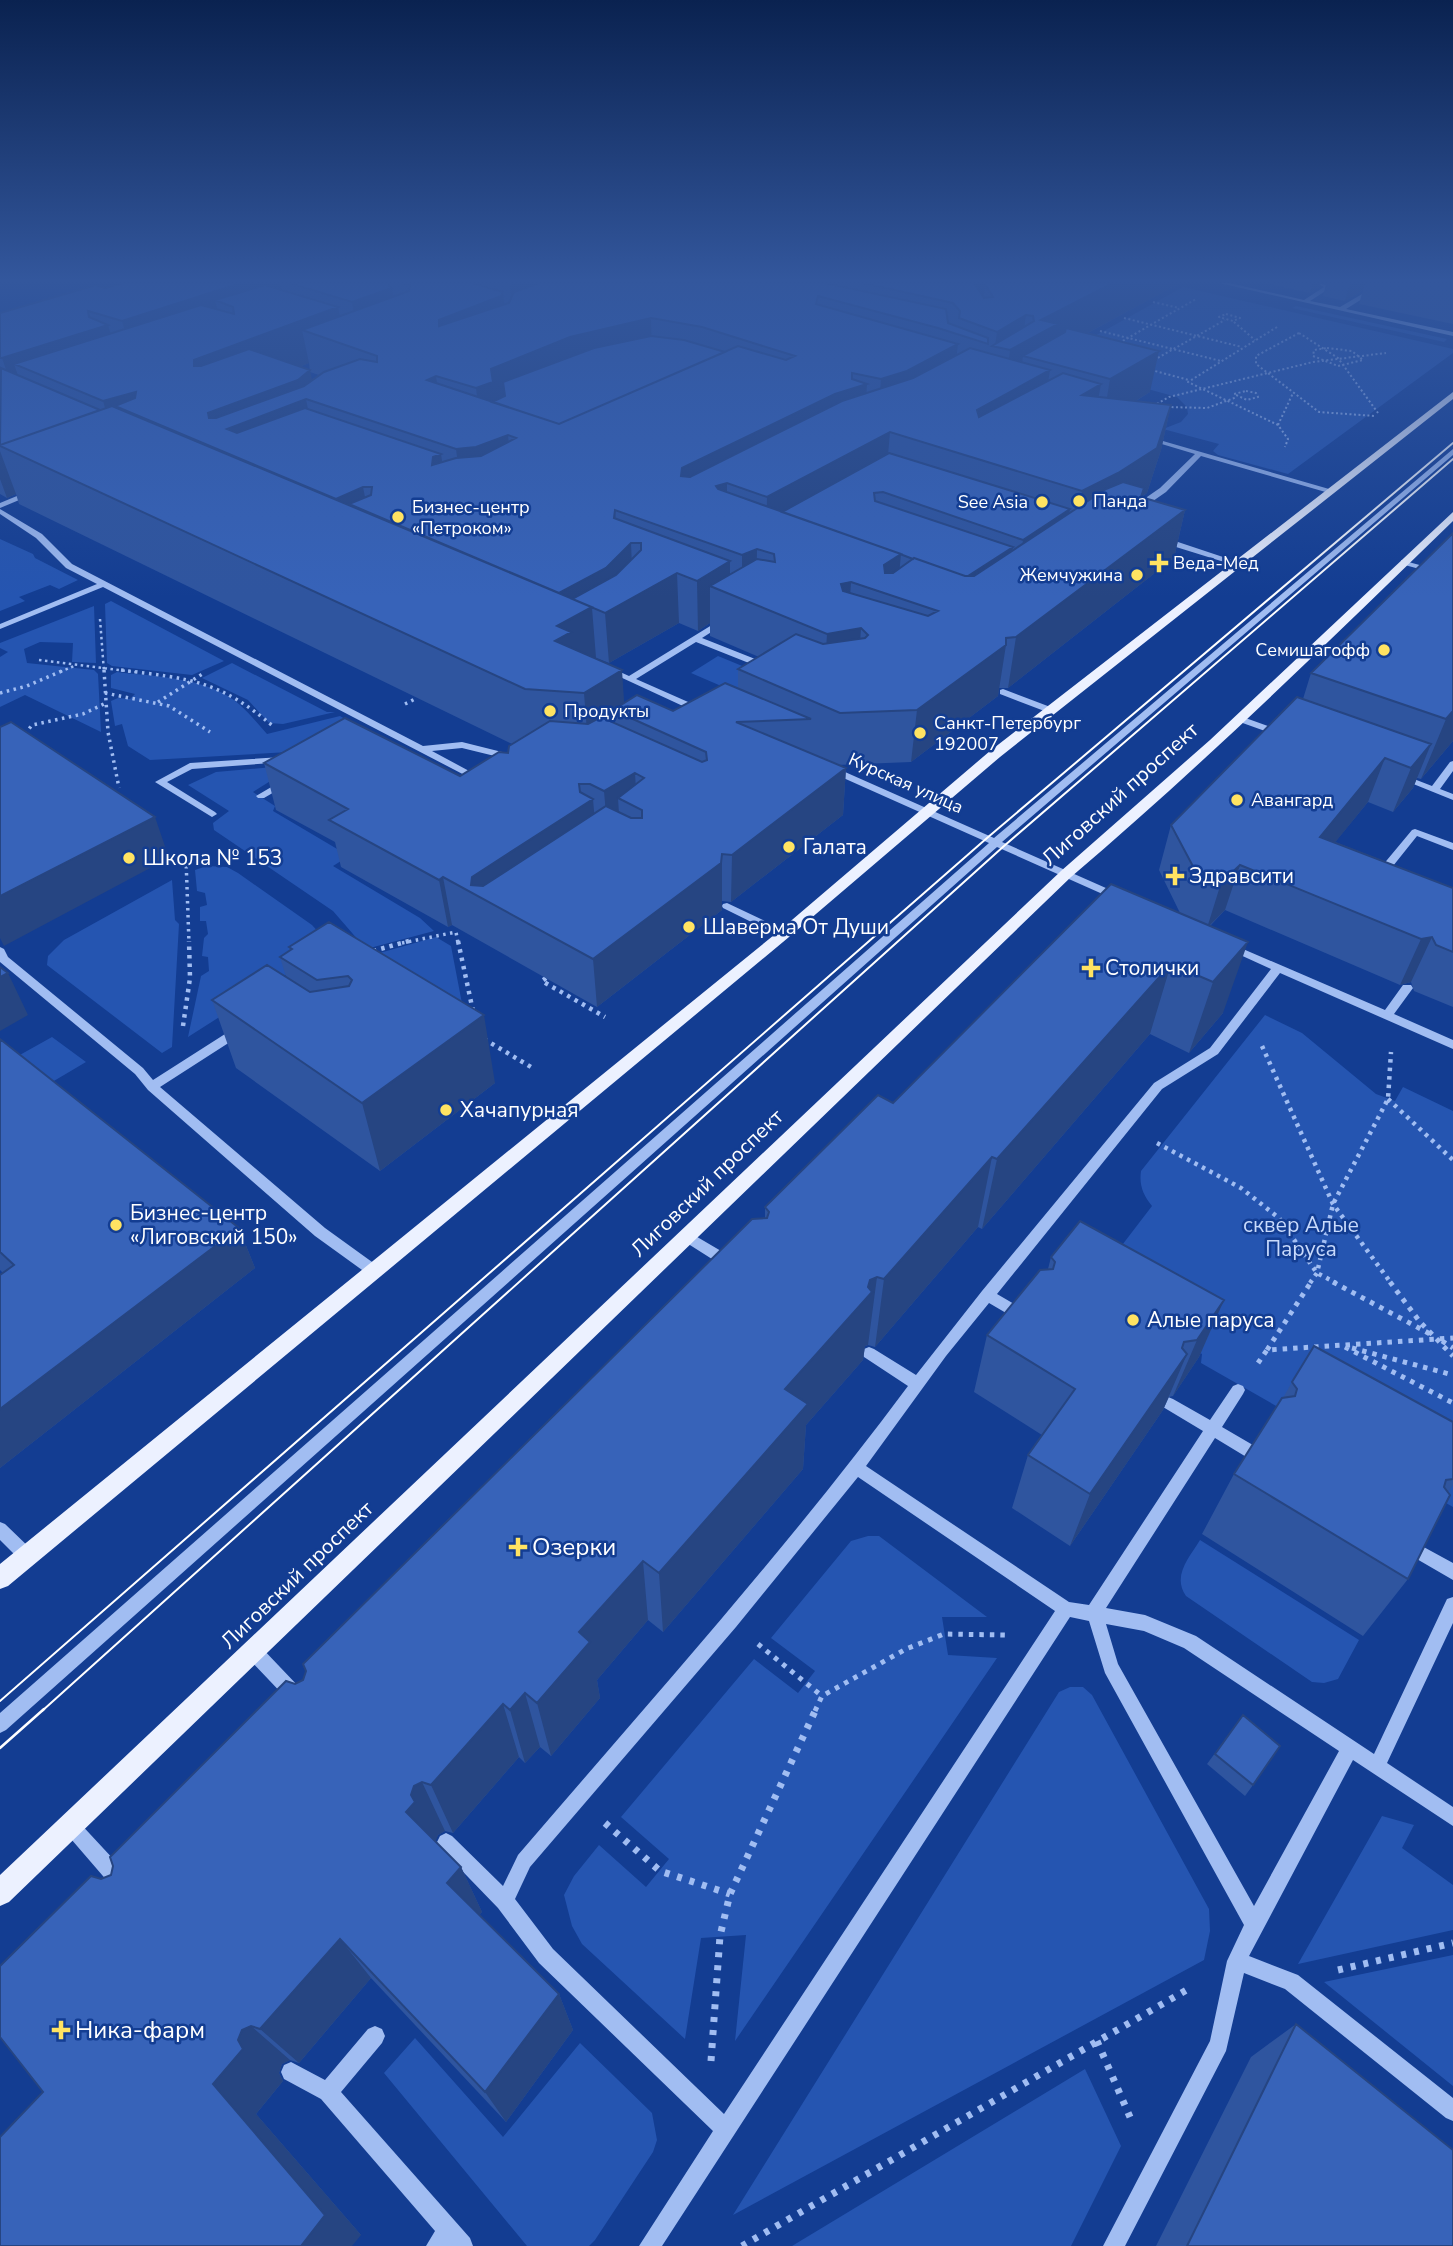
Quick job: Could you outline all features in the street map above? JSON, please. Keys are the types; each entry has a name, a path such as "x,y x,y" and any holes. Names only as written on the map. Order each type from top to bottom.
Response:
{"main road":[{"path":"0,1578 784,934 1050,710 1453,395"},
{"name":"Лиговский проспект","path":"0,1893 1066,874 1240,719 1453,515"}],"street":[{"path":"1140,436 1332,492"},
{"path":"0,1724 996,842 1453,451"},
{"path":"1128,514 1163,490 1190,460 1199,454"},
{"path":"0,508 47,488"},
{"path":"0,508 39,536 69,566 99,585 241,654 489,785"},
{"path":"1150,536 1240,564"},
{"path":"1404,562 1453,576"},
{"path":"0,626 99,585"},
{"path":"41,594 57,603"},
{"path":"630,680 731,617"},
{"path":"696,639 780,672"},
{"path":"596,664 681,707 711,715"},
{"path":"1003,692 1050,710"},
{"path":"1240,719 1292,738"},
{"path":"383,740 395,737"},
{"path":"421,750 461,746 521,758"},
{"path":"212,814 160,782 190,766 299,759"},
{"path":"1434,790 1453,764"},
{"name":"Курская улица","path":"822,765 1127,901"},
{"path":"1395,775 1453,797"},
{"path":"261,796 291,779"},
{"path":"1371,887 1415,832 1453,847"},
{"path":"727,906 784,934"},
{"path":"1215,940 1453,1045"},
{"path":"0,951 4,958 139,1071 152,1087 320,1231 374,1272"},
{"path":"505,1901 524,1861 730,1621 856,1468 987,1295 1158,1086 1214,1051 1278,968"},
{"path":"1387,1016 1407,988"},
{"path":"152,1087 248,1025"},
{"path":"687,1236 742,1272"},
{"path":"987,1295 1030,1321"},
{"path":"869,1353 917,1384"},
{"path":"1094,1612 1238,1390"},
{"path":"1168,1403 1253,1453"},
{"path":"856,1468 1066,1609 1145,1623 1191,1642 1453,1817"},
{"path":"0,1529 27,1556"},
{"path":"1409,1546 1453,1572"},
{"path":"1377,1766 1453,1605"},
{"path":"650,2246 1066,1609"},
{"path":"1094,1612 1111,1667 1254,1925"},
{"path":"253,1651 310,1710"},
{"path":"1114,2246 1219,2044 1237,1961 1254,1925 1350,1748"},
{"path":"71,1826 132,1894"},
{"path":"446,1842 505,1901 546,1956 726,2130"},
{"path":"1237,1961 1291,1982 1453,2111"},
{"path":"328,2092 375,2036"},
{"path":"291,2072 328,2092 450,2241"}],"path":[{"path":"1233,388 1258,395 1253,400 1237,397 1226,402 1201,408 1152,407 1169,397 1198,388 1226,402 1278,425 1288,439 1283,449"},
{"path":"1286,388 1324,413 1380,416 1360,388"},
{"path":"1237,391 1234,394 1237,397"},
{"path":"1278,425 1293,393"},
{"path":"99,585 108,733 120,788"},
{"path":"157,703 193,679 241,654"},
{"path":"39,660 193,679 242,700 272,727 284,725"},
{"path":"0,693 27,686 75,665"},
{"path":"105,693 169,706 217,738"},
{"path":"22,740 32,725 83,713 106,703"},
{"path":"183,1067 181,1040 190,978 186,859"},
{"path":"454,923 475,1023"},
{"path":"368,952 435,934 466,931"},
{"path":"546,978 542,981 605,1017"},
{"path":"1246,1010 1333,1204 1419,1322 1439,1339 1453,1356"},
{"path":"478,1035 531,1067"},
{"path":"1238,1390 1317,1273 1333,1204 1388,1099 1391,1045"},
{"path":"1388,1099 1453,1160"},
{"path":"1125,1127 1241,1188 1279,1218 1317,1273 1453,1348"},
{"path":"1266,1350 1453,1338"},
{"path":"1345,1346 1453,1375"},
{"path":"1345,1346 1453,1403"},
{"path":"730,1621 822,1696"},
{"path":"707,2113 720,1936 730,1894 822,1696 905,1649 944,1634 1049,1638"},
{"path":"577,1798 660,1871 730,1894"},
{"path":"1291,1982 1453,1943"},
{"path":"742,2246 1237,1961"},
{"path":"1097,2041 1153,2170"}],"green space":[{"path":"1143,388 1406,388 1288,474 1218,455 1213,451 1219,444 1163,429 1181,422 1188,414 1187,407 1177,397"},
{"path":"0,539 78,580 59,589 50,585 19,597 25,601 0,611"},
{"path":"111,601 224,661 192,675 112,666 107,663 105,604"},
{"path":"94,606 96,663 72,662 73,643 40,642 24,649 27,663 94,670 98,674 101,732 25,695 0,707 0,657 8,652 0,648 0,643"},
{"path":"718,656 776,680 749,698 691,673"},
{"path":"232,663 327,712 335,712 283,724 269,723 248,700 202,678"},
{"path":"117,672 182,680 213,689 240,705 267,734 340,716 350,722 324,750 150,760 128,746 122,724 115,726 111,701 118,698 130,699 135,694 111,688 111,675"},
{"path":"296,765 253,792 275,806 273,811 349,856 333,866 420,918 434,931 366,949 333,911 214,830 213,823 229,811 188,785 216,772"},
{"path":"207,866 227,867 238,873 312,925 331,946 188,1037 201,976 209,971 208,957 202,956 204,938 208,934 206,921 200,921 200,907 207,905 205,893 197,891 195,870"},
{"path":"172,880 175,920 179,924 172,1047 162,1053 47,965 48,956 64,940"},
{"path":"436,937 451,946 465,1019 369,956"},
{"name":"сквер Алые Паруса","path":"1265,1015 1302,1033 1376,1094 1395,1101 1403,1087 1453,1111 1453,1507 1201,1363 1202,1354 1090,1287 1152,1206 1142,1190 1141,1171"},
{"path":"52,1037 86,1062 42,1088 9,1061"},
{"path":"879,1536 987,1617 942,1617 948,1655 997,1658 735,2041 746,1935 701,1938 685,2039 582,1944 572,1926 564,1895 574,1876 599,1845 646,1887 669,1859 621,1817 754,1659 798,1693 815,1671 771,1638 851,1541"},
{"path":"1200,1540 1359,1640 1338,1679 1324,1683 1312,1682 1186,1596 1182,1589 1181,1574"},
{"path":"1070,1687 1083,1687 1092,1695 1209,1909 1210,1931 1204,1960 733,2215 1059,1692"},
{"path":"1382,1816 1414,1825 1402,1848 1453,1885 1453,1930 1298,1964"},
{"path":"1453,1955 1453,2086 1324,1982"},
{"path":"415,2038 503,2137 580,2043 652,2113 657,2140 653,2152 589,2246 527,2246 384,2073"},
{"path":"1085,2069 1121,2146 1071,2246 792,2246"}],"building":[{"path":"1,388 48,388 100,410 0,445"},
{"path":"71,388 277,388 208,413 209,418 216,418 299,388 450,388 559,424 642,388 855,388 835,394 682,468 681,476 690,477 842,401 883,388 1017,388 977,410 979,417 1035,388 1094,388 1082,395 1171,405 1157,448 1118,473 1082,491 890,432 767,497 727,483 716,486 718,489 901,554 884,565 885,573 893,573 914,558 965,576 974,576 1106,489 1123,482 1144,488 1141,497 1185,510 1016,637 1006,638 1006,645 917,710 840,713 738,669 796,634 823,644 865,638 868,635 861,628 827,634 710,586 757,559 775,562 774,554 757,549 742,555 615,510 614,518 730,561 697,581 677,573 605,613 572,599 616,575 641,550 641,543 631,543 606,568 559,593 349,504 371,495 372,487 363,487 336,499 115,406 135,398 136,392 103,401","holes":["306,399 456,449 476,447 508,435 516,438 481,456 456,458 432,465 433,457 441,454 305,408 237,433 227,429","851,582 938,611 928,616 843,591 841,584"]},
{"path":"504,388 642,388 559,424 492,402 505,396"},
{"path":"112,406 592,607 557,626 571,632 555,641 622,670 584,693 525,689 0,446"},
{"path":"889,453 1070,509 1023,540 883,492 874,493 875,501 1013,547 968,576 782,512"},
{"path":"1453,533 1453,711 1446,719 1311,673"},
{"path":"725,683 811,719 736,722 846,768 732,855 722,854 721,863 593,959 443,877 439,880 329,820 348,809 264,763 345,718 460,776 499,752 508,753 509,746 550,721 588,724 601,717 702,762 707,760 706,752 613,710 637,695 673,711","holes":["635,773 644,778 618,798 642,810 642,818 631,818 606,806 483,886 471,885 472,877 593,799 580,792 579,784 590,784 604,791"]},
{"path":"1297,697 1431,744 1411,768 1385,758 1320,837 1453,888 1453,952 1436,945 1432,937 1421,939 1240,865 1221,883 1196,872 1171,825"},
{"path":"11,722 155,817 0,896 0,727"},
{"path":"1111,884 1248,942 1213,982 1171,964 997,1159 992,1157 884,1279 877,1277 870,1280 868,1287 872,1292 785,1389 808,1404 659,1573 643,1561 579,1632 590,1642 537,1703 525,1693 510,1710 503,1704 431,1785 422,1782 414,1786 411,1795 415,1802 406,1812 461,1867 447,1883 559,1994 485,2092 340,1939 260,2029 251,2026 242,2030 238,2040 243,2049 213,2084 325,2215 301,2246 0,2246 0,2137 43,2092 0,2037 0,1966 91,1876 101,1879 111,1875 113,1866 110,1857 286,1681 295,1684 303,1680 306,1671 303,1664 752,1219 767,1218 769,1212 765,1207 878,1095 893,1103"},
{"path":"329,922 484,1015 362,1103 212,1000 267,965 310,992 349,986 352,980 348,976 317,980 280,957 292,949 289,947"},
{"path":"0,967 8,973 0,977"},
{"name":"Бизнес-центр «Лиговский 150»","path":"0,1039 239,1228 0,1409 0,1275 14,1265 0,1252"},
{"path":"1080,1221 1224,1300 1197,1340 1184,1342 1182,1348 1187,1354 1090,1494 1028,1455 1075,1389 987,1335 1040,1270 1053,1269 1055,1262 1051,1257"},
{"path":"1314,1346 1453,1422 1453,1479 1446,1480 1444,1487 1450,1495 1408,1579 1234,1474 1282,1398 1295,1396 1297,1389 1292,1382"},
{"path":"1243,1715 1280,1746 1253,1785 1215,1754"},
{"path":"1296,2024 1453,2150 1453,2246 1187,2246"}],"tram line":[{"path":"0,1701 987,838 1453,443"},
{"path":"42,1711 1004,846 1453,459"},
{"path":"0,1748 44,1709"}],"place":[{"name":"Панда","path":"1079,501"},
{"name":"See Asia","path":"1042,502"},
{"name":"Бизнес-центр «Петроком»","path":"398,517"},
{"name":"Веда-Мед","path":"1159,563"},
{"name":"Жемчужина","path":"1137,575"},
{"name":"Семишагофф","path":"1384,650"},
{"name":"Продукты","path":"550,711"},
{"name":"Санкт-Петербург 192007","path":"920,733"},
{"name":"Авангард","path":"1237,800"},
{"name":"Галата","path":"789,847"},
{"name":"Школа № 153","path":"129,858"},
{"name":"Здравсити","path":"1175,876"},
{"name":"Шаверма От Души","path":"689,927"},
{"name":"Столички","path":"1091,968"},
{"name":"Хачапурная","path":"446,1110"},
{"name":"Бизнес-центр «Лиговский 150»","path":"116,1225"},
{"name":"Алые паруса","path":"1133,1320"},
{"name":"Озерки","path":"518,1547"},
{"name":"Ника-фарм","path":"61,2030"}]}
